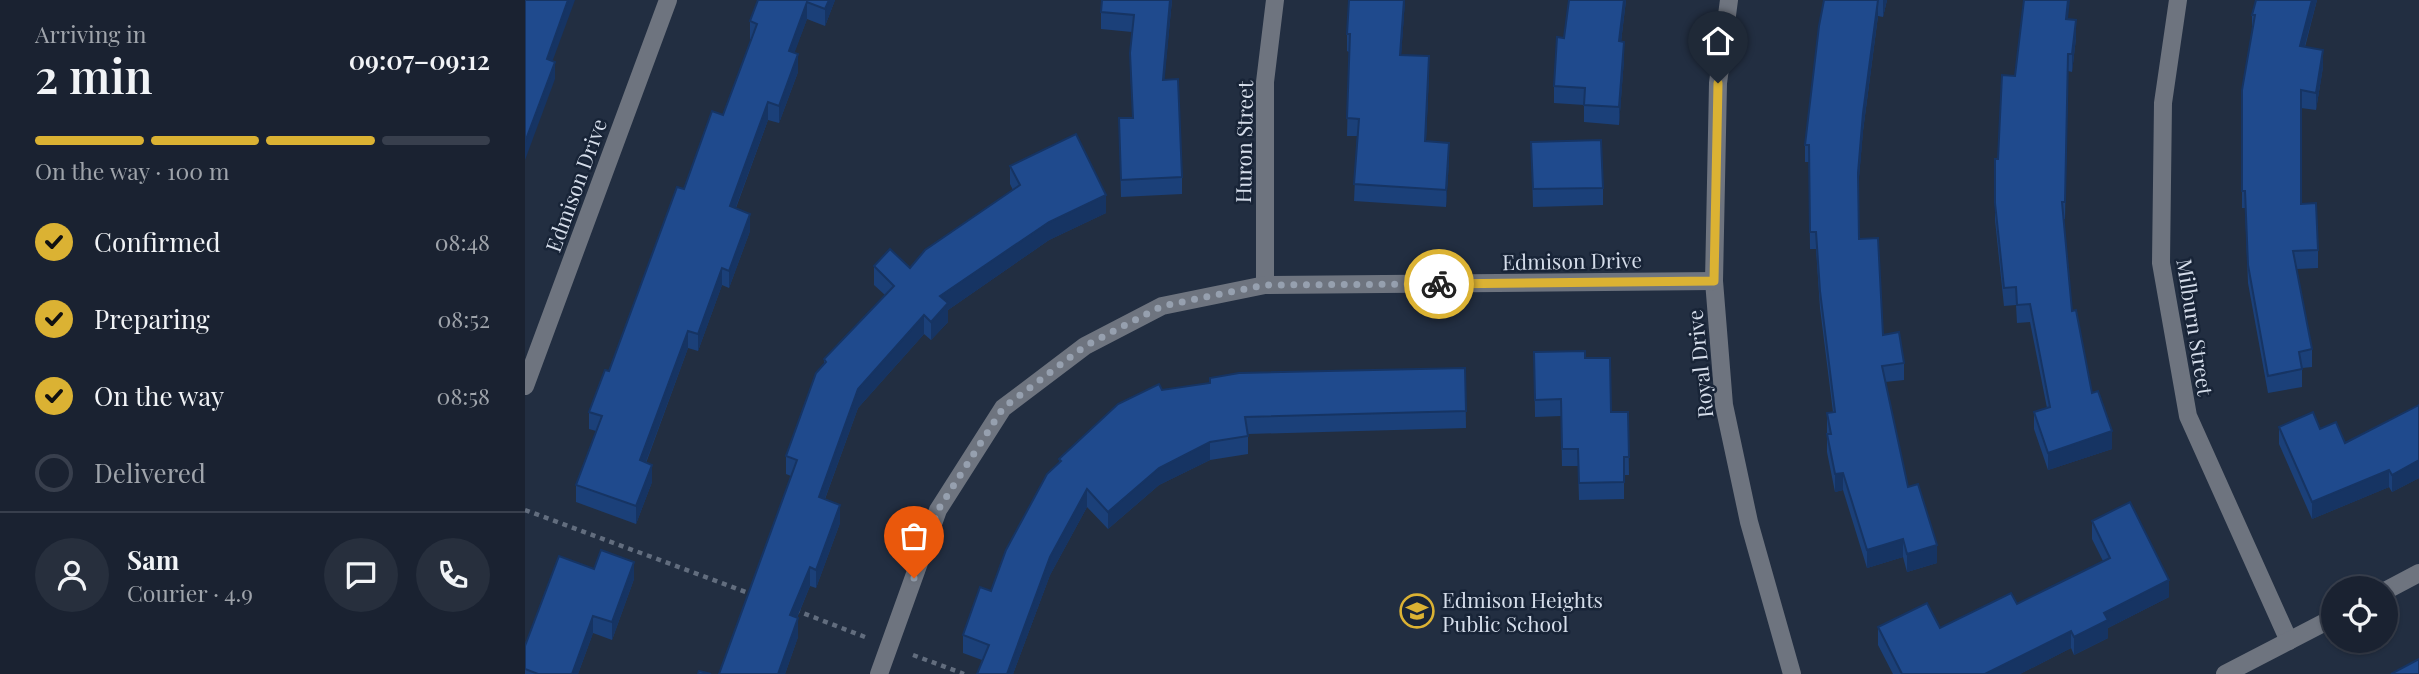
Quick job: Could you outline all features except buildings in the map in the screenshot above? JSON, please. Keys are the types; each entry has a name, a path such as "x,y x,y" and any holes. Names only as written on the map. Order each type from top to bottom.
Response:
{"street":[{"name":"Edmison Drive","path":"525,386 668,0"},
{"name":"Huron Street","path":"1265,285 1265,82 1276,0"},
{"name":"Royal Drive","path":"1729,0 1718,83 1714,281 1724,405 1749,522 1792,674"},
{"name":"Milburn Street","path":"2178,0 2163,103 2161,263 2187,416 2290,641"},
{"name":"Edmison Drive","path":"879,674 938,510 1003,408 1085,346 1162,306 1265,285 1714,281"},
{"path":"2398,584 2419,573"},
{"path":"2225,674 2321,624"}],"path":[{"path":"525,510 759,597"},
{"path":"785,607 964,674"}],"way so far":[{"path":"914,578 938,510 1003,408 1085,346 1162,306 1265,285 1439,284"}],"place":[{"name":"Edmison Heights Public School","path":"1417,611"}],"route":[{"path":"1439,284 1714,281 1718,83"}]}
